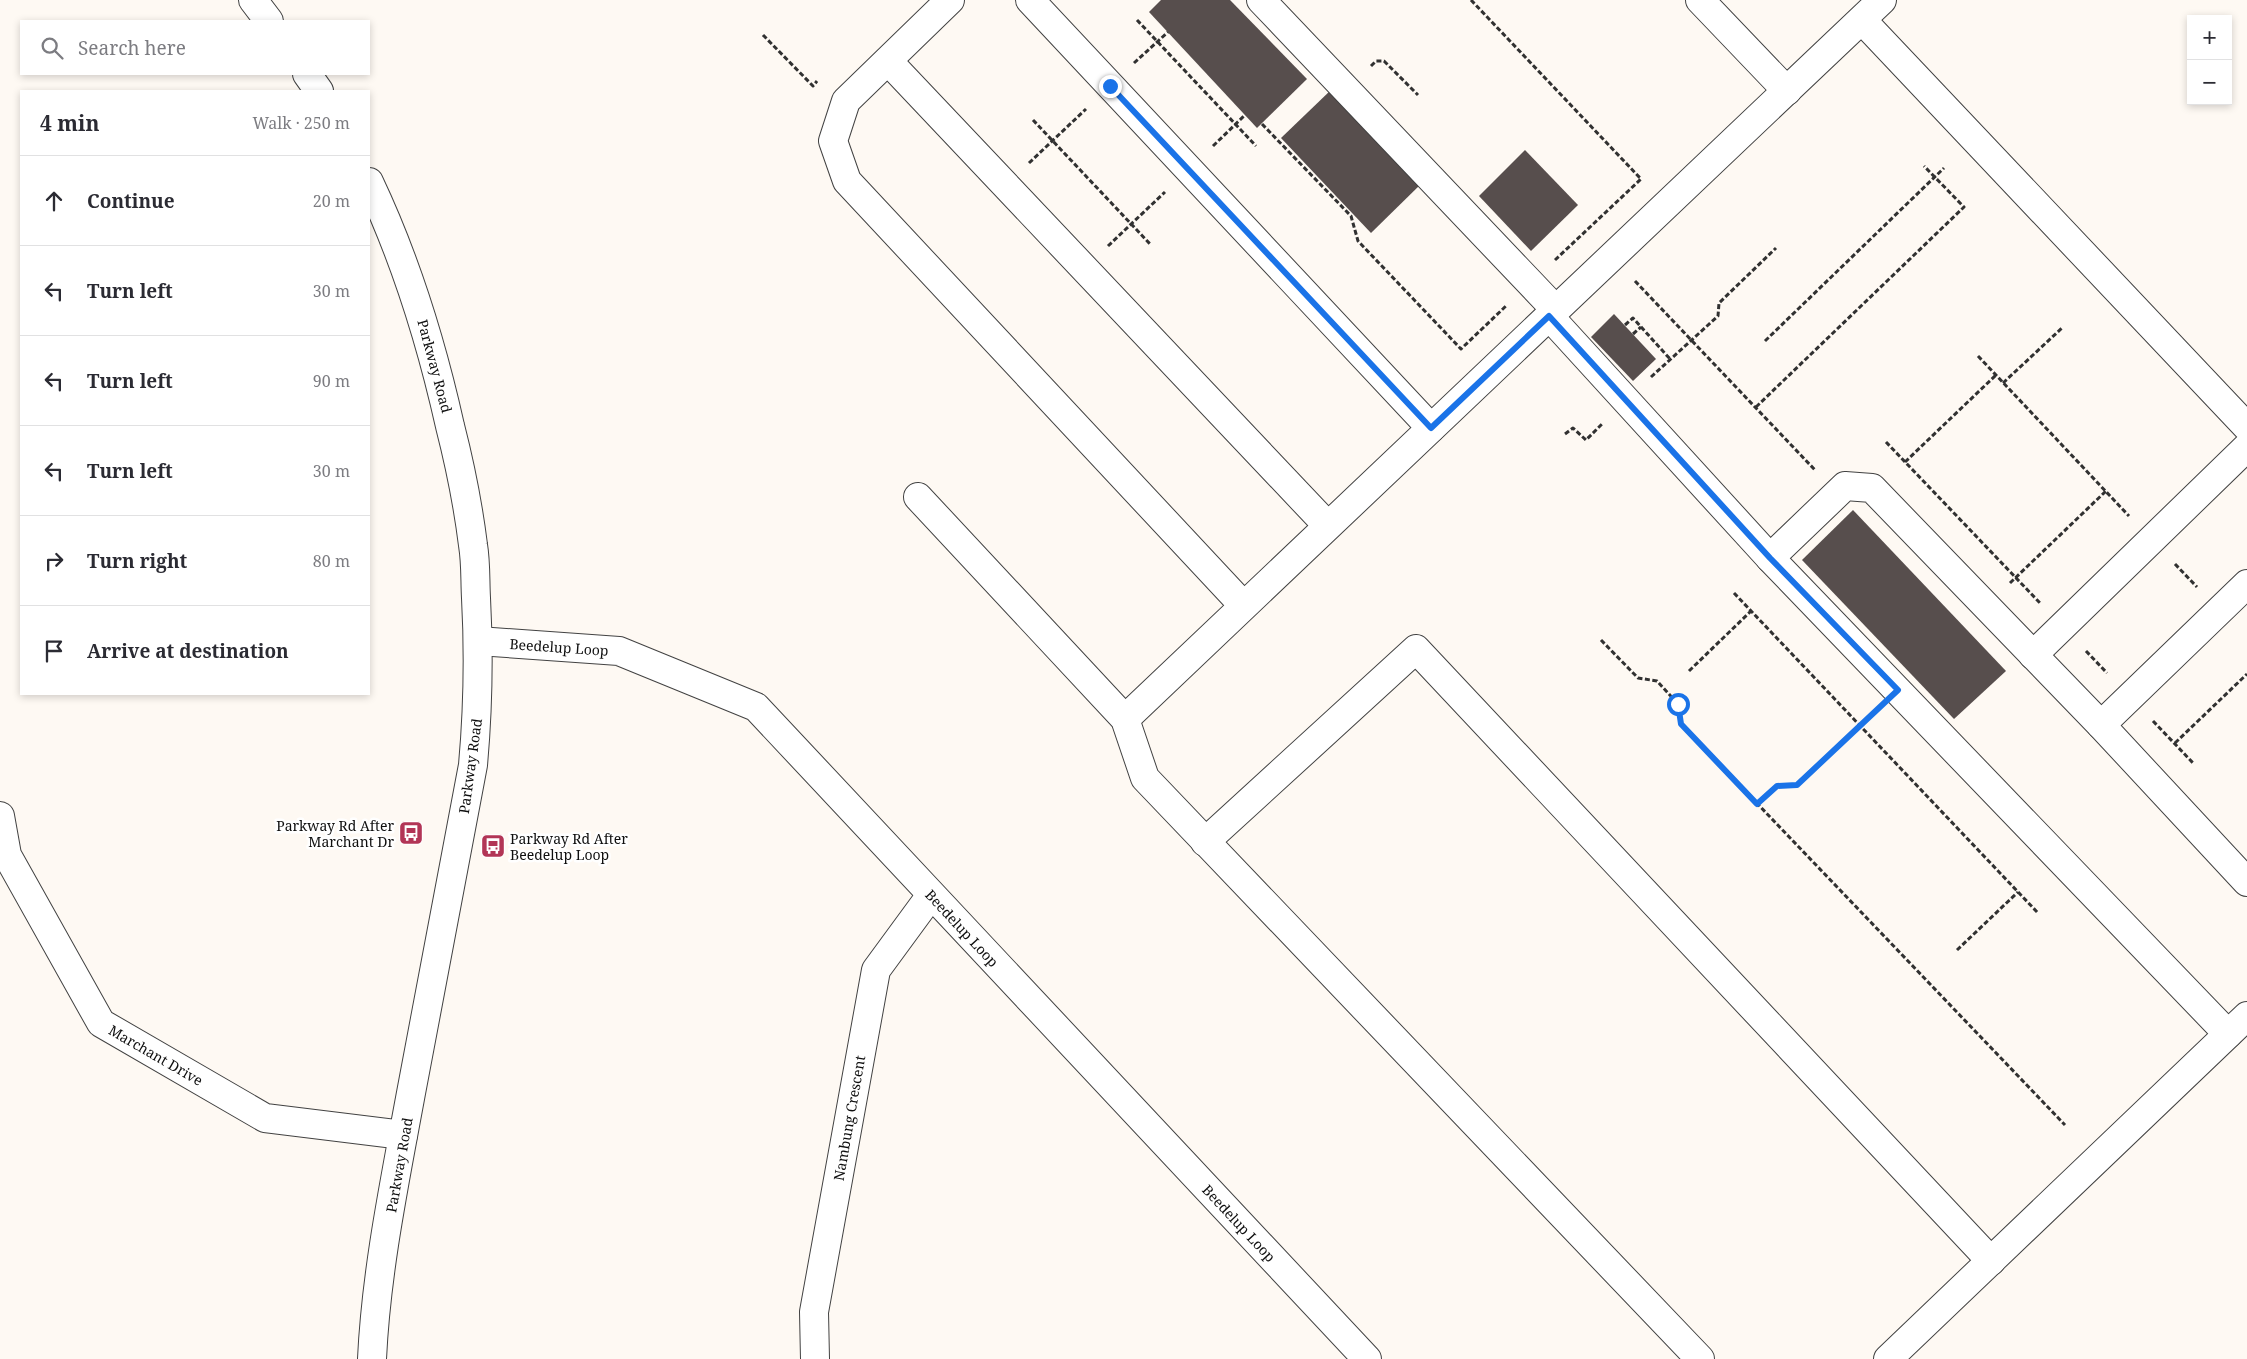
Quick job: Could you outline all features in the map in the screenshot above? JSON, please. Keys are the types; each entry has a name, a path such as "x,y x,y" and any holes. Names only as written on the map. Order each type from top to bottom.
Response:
{"street":[{"path":"253,0 268,20"},
{"path":"950,0 846,101 834,141 847,181 1243,605"},
{"path":"1030,0 1431,428"},
{"path":"1261,0 1552,312 1626,401 1770,558 1898,690 2238,1025 1888,1359"},
{"path":"1700,0 1787,91"},
{"path":"1125,718 1882,0"},
{"path":"1862,20 2247,427"},
{"path":"888,61 1007,184 1084,269 1328,525"},
{"path":"308,75 318,90"},
{"name":"Parkway Road","path":"370,184 408,274 426,329 443,392 464,484 474,547 478,641 478,707 473,765 403,1135 387,1230 373,1334 372,1359"},
{"path":"2033,655 2247,447"},
{"path":"1770,558 1845,486 1872,488 2101,725 2247,882"},
{"path":"918,497 1125,718 1145,778 1700,1359"},
{"path":"2101,725 2247,584"},
{"name":"Beedelup Loop","path":"478,641 619,651 756,706 1367,1359"},
{"path":"1206,842 1416,649 1991,1261"},
{"name":"Marchant Drive","path":"0,816 8,855 101,1024 265,1118 403,1135"},
{"name":"Nambung Crescent","path":"815,1359 814,1312 876,970 931,895"}],"path":[{"path":"1137,20 1256,146"},
{"path":"1007,184 1168,32"},
{"path":"1084,269 1245,115"},
{"path":"1033,120 1151,245"},
{"path":"1756,408 1964,208 1924,166"},
{"path":"1765,341 1944,168"},
{"path":"1587,230 1837,493"},
{"path":"1565,434 1573,428 1586,440 1670,359 1718,316 1719,303 1776,248"},
{"path":"1625,325 1633,318 1670,359"},
{"path":"2004,383 2063,326"},
{"path":"1633,334 1641,327"},
{"path":"1978,356 2220,611"},
{"path":"1906,462 1996,375"},
{"path":"1986,606 2106,491"},
{"path":"1734,593 2038,913"},
{"path":"1689,671 1751,612"},
{"path":"1601,640 1638,678 1657,681 1678,704 1681,724 2065,1125"},
{"path":"2175,743 2247,674"},
{"path":"1757,804 1777,786 1797,785 1898,690"},
{"path":"1957,950 2018,892"}],"building":[{"path":"1161,0 1230,0 1307,79 1257,128 1149,12"},
{"path":"1332,89 1422,183 1371,233 1281,138"},
{"path":"1525,150 1578,205 1531,251 1479,196"},
{"path":"1614,314 1656,359 1633,381 1591,337"},
{"path":"1853,510 2006,671 1954,719 1802,560"}],"place":[{"name":"Parkway Rd After Marchant Dr","path":"411,833"},
{"name":"Parkway Rd After Beedelup Loop","path":"493,846"}],"route":[{"path":"1110,86 1431,428 1549,316 1770,558 1898,690 1797,785 1777,786 1757,804 1681,724 1678,704"}]}
